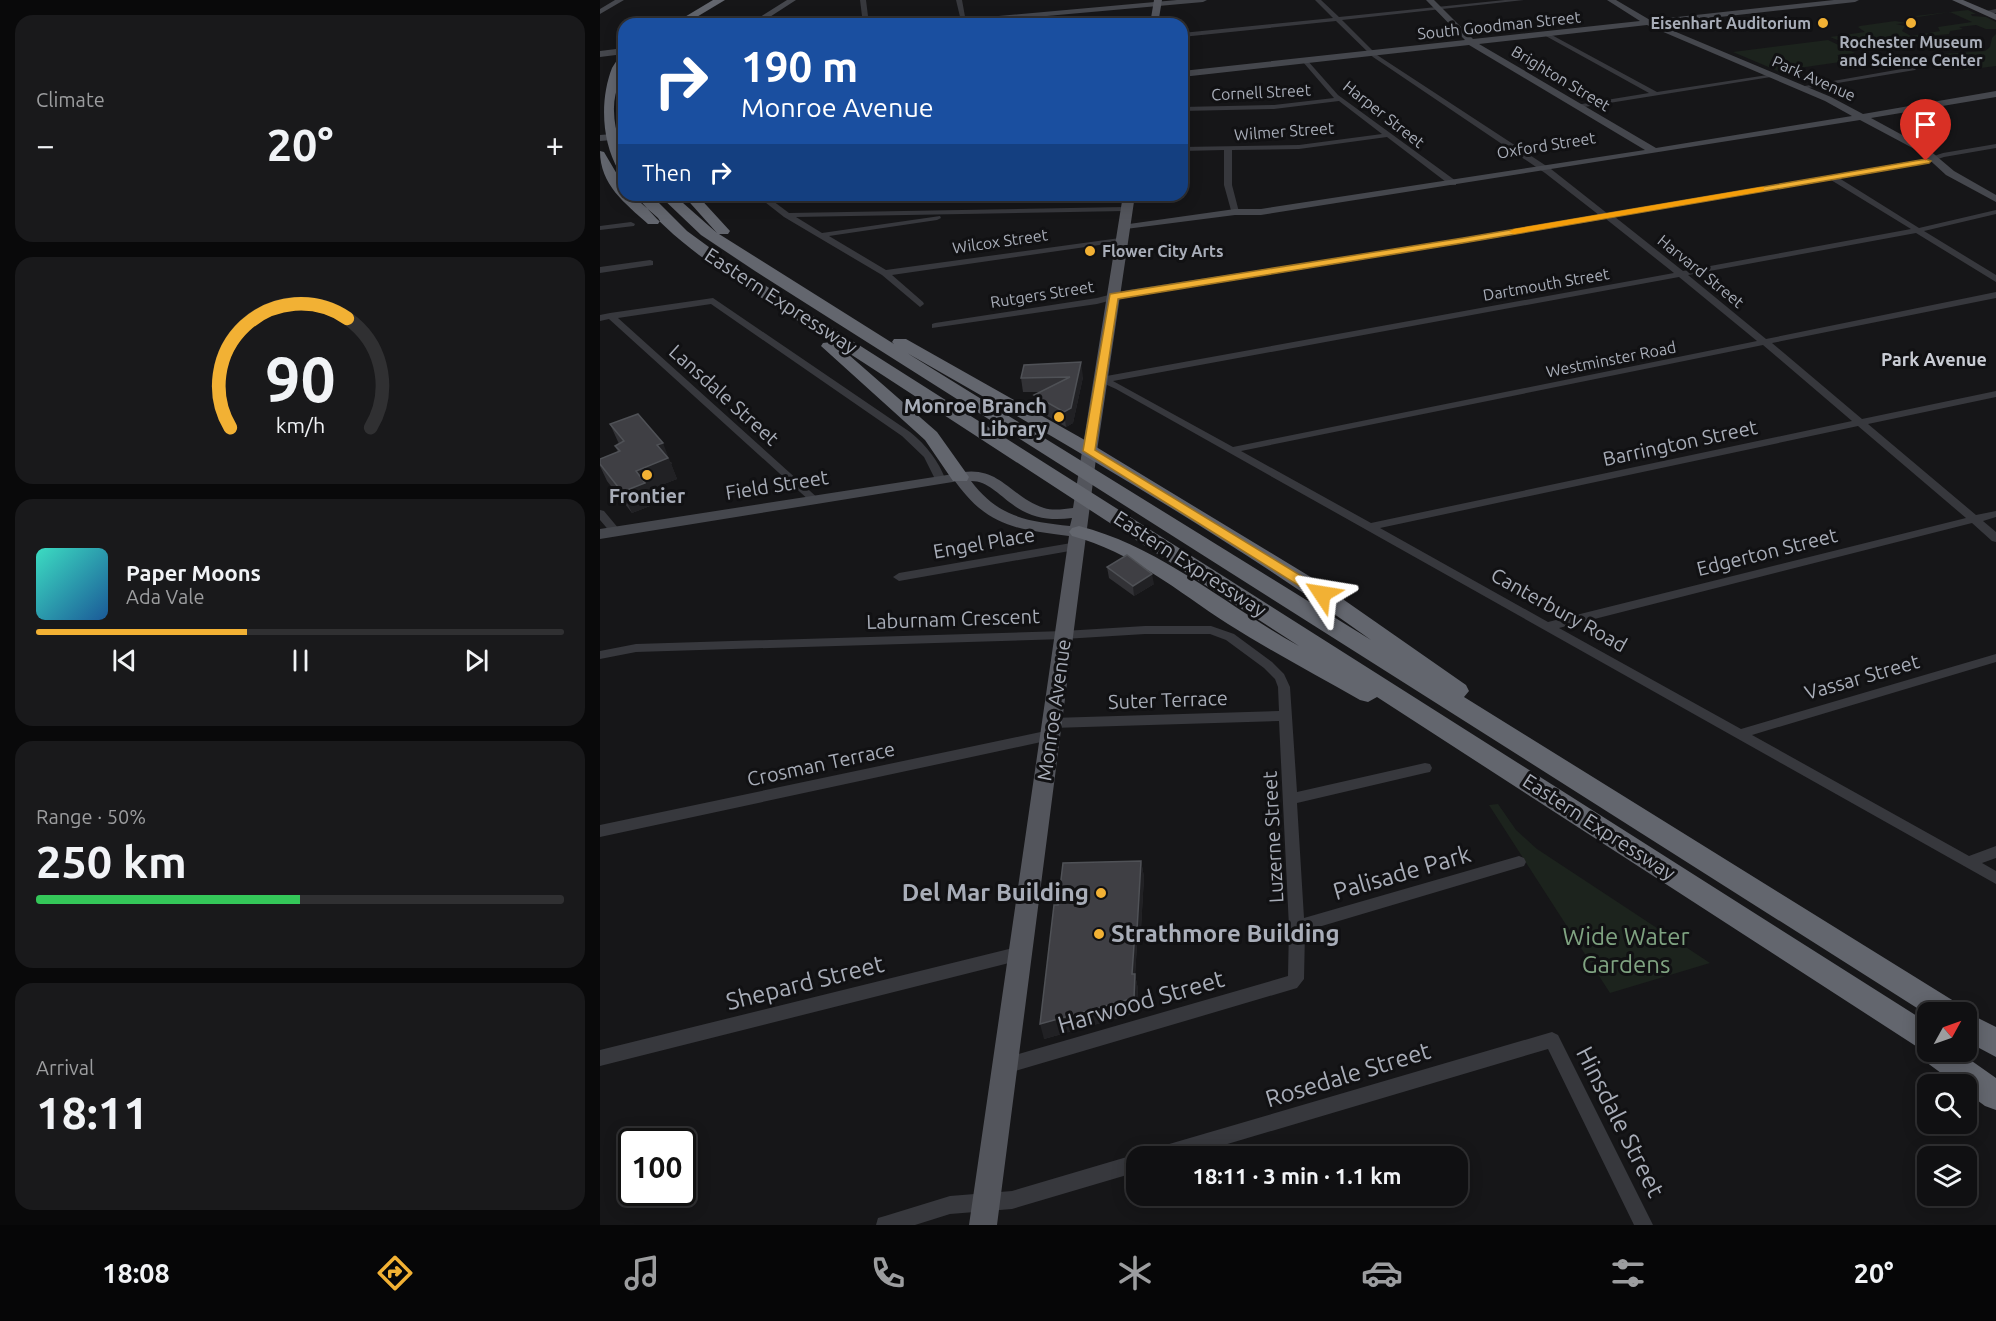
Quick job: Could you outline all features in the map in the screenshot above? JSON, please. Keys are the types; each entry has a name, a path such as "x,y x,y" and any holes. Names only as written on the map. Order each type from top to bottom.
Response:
{"highway":[{"path":"671,18 703,0"},
{"path":"688,18 720,0"},
{"path":"606,65 618,55"},
{"path":"618,68 612,78 607,104 611,138 618,154"},
{"path":"600,155 618,188"},
{"path":"630,201 668,231 718,261"},
{"name":"Eastern Expressway","path":"649,201 676,229 718,261 786,295 1931,1002"},
{"name":"Eastern Expressway","path":"672,201 706,232 760,268 786,295 1545,792 1917,1032"},
{"path":"696,201 760,268"},
{"path":"786,295 932,358 1089,455 1307,584 1643,823"},
{"path":"786,295 931,436 960,477"},
{"path":"1079,530 1128,549 1273,641 1545,792"},
{"path":"1854,992 1917,1038"},
{"path":"1977,1032 1996,1043"},
{"path":"1950,1062 1996,1096"},
{"path":"1963,1062 1996,1083"}],"main road":[{"path":"1956,0 1996,16"},
{"path":"1156,18 1158,2"},
{"name":"Monroe Avenue","path":"983,1225 1089,455 1127,201"},
{"path":"976,474 986,476 1023,505 1079,530 1023,524 998,515 978,502 960,477 976,474"}],"street":[{"path":"600,12 620,0"},
{"path":"763,18 792,0"},
{"path":"863,0 865,18"},
{"path":"959,0 963,18"},
{"path":"995,18 1158,2 1203,0"},
{"name":"Harvard Street","path":"1318,0 1373,54 1541,166 1607,216 1767,343 1859,424 1996,538"},
{"name":"Brighton Street","path":"1430,0 1472,43 1650,149"},
{"path":"1188,34 1521,0"},
{"name":"Park Avenue","path":"1611,0 1648,23 1802,87 1862,117 1936,159 1950,173 1996,199"},
{"name":"South Goodman Street","path":"1188,73 1855,0"},
{"path":"1985,12 1996,10"},
{"path":"1546,34 1656,94"},
{"path":"600,54 618,51"},
{"name":"Harper Street","path":"1305,61 1341,99 1449,180"},
{"path":"1802,87 1913,69"},
{"path":"1578,106 1774,76"},
{"name":"Oxford Street","path":"1121,234 1235,212 1261,212 1996,94"},
{"name":"Cornell Street","path":"1188,109 1275,107 1341,99"},
{"name":"Wilmer Street","path":"1188,149 1299,147 1388,135"},
{"path":"600,138 618,136"},
{"name":"Rutgers Street","path":"935,326 1607,216 1936,159 1996,146"},
{"path":"1228,148 1228,185 1235,212"},
{"path":"1832,177 1996,279"},
{"path":"768,201 885,273 920,304"},
{"path":"788,215 1125,209"},
{"path":"822,235 971,212"},
{"name":"Dartmouth Street","path":"1101,380 1681,275 1916,230 1996,212"},
{"path":"600,228 631,224"},
{"name":"Wilcox Street","path":"885,273 1121,234"},
{"path":"600,270 650,263"},
{"name":"Westminster Road","path":"1232,450 1996,295"},
{"path":"605,317 713,302 910,436 926,452 938,471 941,481"},
{"name":"Lansdale Street","path":"605,317 815,500"},
{"name":"Canterbury Road","path":"1101,380 1119,387 1996,878"},
{"name":"Barrington Street","path":"1370,527 1996,394"},
{"name":"Field Street","path":"607,532 960,477"},
{"path":"600,513 607,532"},
{"name":"Edgerton Street","path":"1548,626 1996,514"},
{"name":"Engel Place","path":"899,577 1079,530"},
{"name":"Laburnam Crescent","path":"600,655 636,648 1206,630 1221,632 1273,669 1280,677 1284,687"},
{"name":"Vassar Street","path":"1740,734 1996,658"},
{"name":"Luzerne Street","path":"1284,687 1297,927 1297,974 1291,983"},
{"name":"Suter Terrace","path":"1051,729 1286,716"},
{"name":"Crosman Terrace","path":"600,831 1051,729"},
{"path":"1291,800 1425,768"},
{"path":"1968,862 1996,852"},
{"name":"Palisade Park","path":"1297,927 1519,862"},
{"name":"Shepard Street","path":"600,1058 1021,953"},
{"name":"Harwood Street","path":"1005,1066 1291,983"},
{"name":"Rosedale Street","path":"1193,1146 1552,1040"},
{"name":"Hinsdale Street","path":"1552,1040 1644,1225"},
{"path":"885,1225 950,1205 986,1200 1012,1200 1126,1166"}],"green space":[{"path":"1968,10 1976,14 1971,14 1972,16 1986,17 1996,22 1996,29 1986,29 1976,25 1959,27 1963,29 1950,31 1949,34 1916,37 1907,44 1900,41 1874,45 1877,47 1865,51 1830,37 1865,32 1858,27 1860,26 1895,21 1907,23 1896,24 1905,26 1902,31 1911,36 1940,31 1938,27 1972,22 1950,12"},
{"path":"1949,12 1918,17 1915,16"},
{"path":"1996,34 1996,66 1965,70 1936,57 1942,54 1985,51 1990,47 1992,38"},
{"path":"1828,40 1855,53 1837,55 1847,61 1778,71 1733,52"},
{"name":"Wide Water Gardens","path":"1498,804 1516,830 1537,849 1710,963 1610,993 1489,805"}],"building":[{"path":"1081,362 1071,408 1064,412 1034,395 1070,377 1021,378 1024,365"},
{"path":"638,414 663,443 657,445 668,458 636,471 645,483 622,492 600,464 600,459 620,451 615,446 624,441 610,424"},
{"path":"1127,555 1152,574 1133,586 1107,567"},
{"path":"1141,861 1132,974 1135,974 1134,998 1040,1024 1054,905 1058,905 1063,863"}],"slow traffic":[{"path":"1514,232 1761,189"}],"place":[{"name":"Eisenhart Auditorium","path":"1823,23"},
{"name":"Rochester Museum and Science Center","path":"1911,23"},
{"name":"Flower City Arts","path":"1090,251"},
{"name":"Monroe Branch Library","path":"1059,417"},
{"name":"Frontier","path":"647,475"},
{"name":"Del Mar Building","path":"1101,893"},
{"name":"Strathmore Building","path":"1099,934"}],"district":[{"name":"Park Avenue","path":"1934,360"}],"route":[{"path":"1322,594 1089,451 1113,297 1463,241 1926,161"}]}
